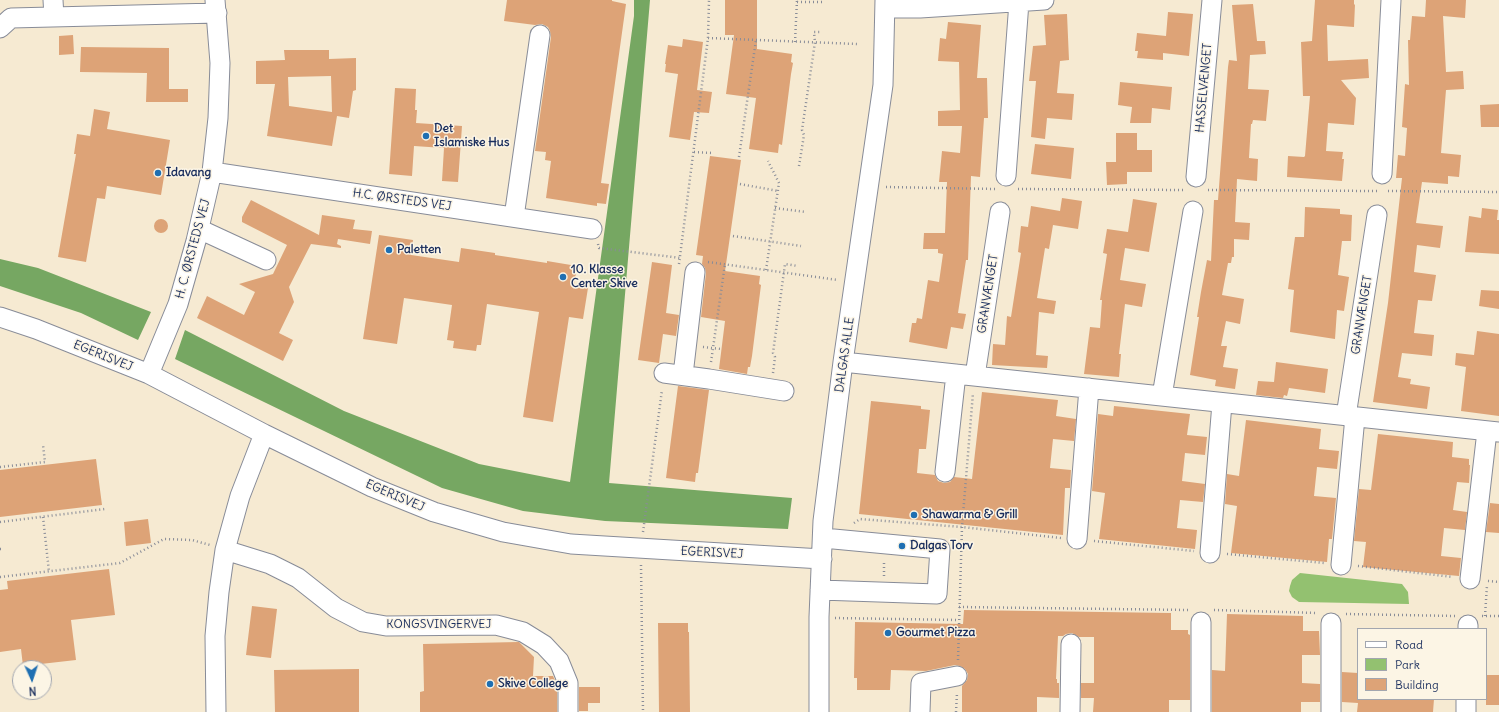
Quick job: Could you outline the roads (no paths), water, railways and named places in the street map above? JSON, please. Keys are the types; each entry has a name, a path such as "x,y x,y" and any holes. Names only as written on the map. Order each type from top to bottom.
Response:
{"street":[{"path":"885,4 920,8 1044,0"},
{"name":"HASSELVÆNGET","path":"1196,177 1212,0"},
{"path":"1382,174 1391,0"},
{"path":"1006,176 1019,2"},
{"name":"DALGAS ALLE","path":"819,712 819,617 823,530 843,362 883,85 885,4"},
{"path":"0,28 11,18 54,9 216,7"},
{"name":"H. C. ØRSTEDS VEJ","path":"149,374 178,304 199,229 212,172 218,118 220,63 216,7"},
{"path":"514,217 540,35"},
{"name":"H.C. ØRSTEDS VEJ","path":"212,172 592,229"},
{"path":"1162,396 1193,211"},
{"name":"GRANVÆNGET","path":"975,376 1000,212"},
{"name":"GRANVÆNGET","path":"1340,564 1351,416 1377,215"},
{"path":"199,229 266,260"},
{"path":"683,375 695,264"},
{"name":"EGERISVEJ","path":"0,317 36,329 149,374 264,434 372,487 434,512 504,532 571,544 822,559"},
{"path":"843,362 1493,431 1479,580"},
{"path":"664,373 777,390"},
{"path":"945,472 956,374"},
{"path":"1077,540 1089,388"},
{"path":"1210,553 1222,403"},
{"path":"216,712 215,636 219,592 226,550 240,496 264,434"},
{"path":"820,590 937,594 940,549 857,541 823,530"},
{"name":"KONGSVINGERVEJ","path":"226,550 270,564 298,578 336,608 363,622 386,626 496,625 523,632 544,645 559,662 568,683 568,712"},
{"path":"1200,712 1203,614"},
{"path":"1330,617 1332,712"},
{"path":"1070,712 1071,644"},
{"path":"920,712 921,683 957,676"},
{"path":"1466,700 1466,712"}],"place":[{"name":"Det Islamiske Hus","path":"426,136"},
{"name":"Idavang","path":"158,173"},
{"name":"Paletten","path":"389,250"},
{"name":"10. Klasse Center Skive","path":"563,277"},
{"name":"Shawarma & Grill","path":"914,515"},
{"name":"Dalgas Torv","path":"902,546"},
{"name":"Gourmet Pizza","path":"888,633"},
{"name":"Skive College","path":"490,684"}]}
